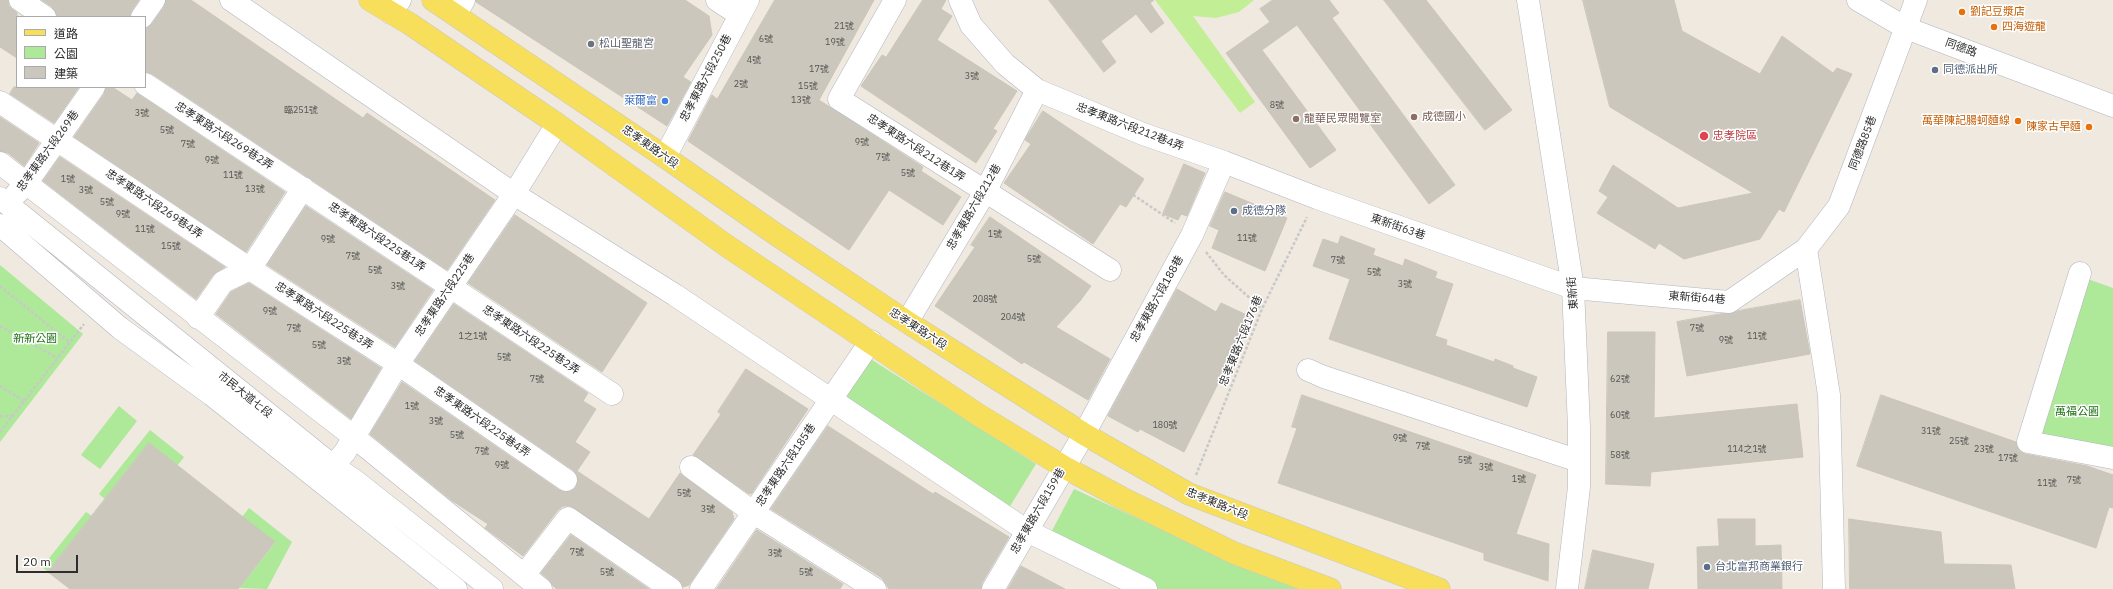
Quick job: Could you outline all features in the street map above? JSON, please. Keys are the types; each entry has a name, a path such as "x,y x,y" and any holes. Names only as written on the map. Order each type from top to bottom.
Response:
{"main road":[{"path":"370,0 396,7 726,246 871,341 977,414 1064,467 1234,553 1330,589"},
{"name":"忠孝東路六段","path":"433,0 460,7 665,157 774,234 907,322 1084,434 1189,494 1439,589"}],"street":[{"path":"20,0 44,16"},
{"path":"143,16 154,0"},
{"path":"231,0 514,194 675,295 1027,531 1146,589"},
{"path":"717,0 744,7"},
{"name":"忠孝東路六段212巷1弄","path":"894,0 839,98 1110,270"},
{"name":"忠孝東路六段212巷4弄","path":"960,0 971,25 1005,64 1037,90 1143,134 1224,162"},
{"name":"東新街","path":"1528,0 1573,288 1579,487 1567,589"},
{"name":"同德路","path":"1858,0 1906,28 2113,106"},
{"name":"同德路85巷","path":"1806,249 1839,206 1916,0"},
{"name":"忠孝東路六段250巷","path":"665,157 744,7"},
{"name":"忠孝東路六段269巷2弄","path":"146,85 303,188"},
{"name":"忠孝東路六段269巷","path":"3,205 26,184 93,88"},
{"name":"忠孝東路六段212巷","path":"907,322 985,192 1037,90"},
{"name":"忠孝東路六段269巷4弄","path":"0,102 250,269"},
{"name":"忠孝東路六段225巷","path":"333,466 345,452 398,364 514,194 556,124"},
{"name":"東新街63巷","path":"1224,162 1317,198 1573,288"},
{"name":"忠孝東路六段188巷","path":"1084,434 1192,235 1224,162"},
{"path":"0,163 198,318 354,437 541,589"},
{"path":"198,318 224,282 250,269 303,188"},
{"name":"忠孝東路六段225巷1弄","path":"303,188 450,287"},
{"name":"市民大道七段","path":"3,205 333,466 354,480 492,589"},
{"name":"市民大道七段","path":"0,225 120,328 212,395 456,589"},
{"path":"1806,249 1828,395 1834,589"},
{"name":"東新街64巷","path":"1573,288 1729,302 1806,249"},
{"name":"忠孝東路六段225巷3弄","path":"250,269 398,364"},
{"path":"2080,273 2028,442 2113,458"},
{"name":"忠孝東路六段225巷2弄","path":"450,287 612,394"},
{"name":"忠孝東路六段185巷","path":"701,589 871,341"},
{"name":"忠孝東路六段225巷4弄","path":"398,364 566,480"},
{"path":"1308,370 1324,377 1579,461"},
{"name":"忠孝東路六段159巷","path":"993,589 1084,434"},
{"path":"691,467 754,513 875,589"},
{"path":"524,576 568,518 671,589"}],"path":[{"path":"1129,192 1192,235 1224,275 1262,309"},
{"name":"忠孝東路六段176巷","path":"1189,494 1262,309 1317,198"},
{"path":"0,286 69,342"},
{"path":"0,432 84,323"},
{"path":"0,326 57,358"},
{"path":"0,386 24,401"},
{"path":"0,416 12,416"}],"green space":[{"path":"1155,0 1254,0 1239,12 1216,18 1193,16 1255,102 1240,113"},
{"name":"新新公園","path":"0,265 83,334 0,442"},
{"name":"萬福公園","path":"2082,277 2113,288 2113,454 2032,439"},
{"path":"869,358 1036,464 1007,511 837,405"},
{"path":"119,406 137,421 100,469 81,455"},
{"path":"150,430 184,457 177,466 149,443 105,499 99,494"},
{"path":"1074,489 1232,562 1304,589 1156,589 1046,542"},
{"path":"249,508 292,542 267,589 239,588 275,543 242,517"},
{"path":"86,512 92,516 48,572 42,567"}],"building":[{"path":"0,0 8,0 9,6 17,13 16,57 0,47"},
{"path":"42,0 139,0 132,10 130,16 56,16 52,7"},
{"path":"166,0 191,0 363,118 367,113 495,200 447,270 152,74 146,72 146,28 152,24 164,7"},
{"path":"476,0 685,0 709,16 712,35 683,77 691,82 667,126 476,2"},
{"path":"775,0 874,0 819,100 923,167 921,171 961,197 943,225 889,190 849,250 688,141 712,95 717,99"},
{"path":"923,0 946,0 941,9 952,16 937,40 1017,91 993,129 997,131 976,163 861,86 882,55 886,57"},
{"path":"1049,0 1154,0 1150,3 1164,23 1151,33 1136,14 1101,41 1116,62 1104,72"},
{"path":"1273,0 1329,0 1339,13 1332,18 1455,185 1429,204 1297,25 1262,50 1336,150 1310,168 1226,53 1270,22 1260,9"},
{"path":"1384,0 1426,0 1512,110 1485,130"},
{"path":"1583,0 1674,0 1682,31 1760,74 1782,36 1833,73 1837,68 1852,74 1784,212 1779,209 1760,239 1684,259 1659,243 1655,249 1597,213 1608,197 1599,191 1613,165 1678,208 1753,193 1610,107"},
{"path":"14,87 78,88 54,123 10,94"},
{"path":"106,88 114,88 132,100 137,93 285,192 246,252 74,137 104,94"},
{"path":"1043,111 1144,179 1126,207 1120,204 1093,244 1004,183 1031,144 1025,140"},
{"path":"0,117 39,143 24,166 8,153 0,151"},
{"path":"60,157 225,267 213,275 196,299 43,181"},
{"path":"1184,164 1205,173 1187,216 1181,214 1178,220 1163,214"},
{"path":"1225,192 1287,218 1265,271 1212,248 1219,230 1210,226"},
{"path":"306,206 433,290 395,347 267,265"},
{"path":"515,215 647,303 602,372 468,283"},
{"path":"990,217 1091,286 1080,301 1056,327 1110,359 1088,400 1024,362 1022,364 935,306 975,247 971,245"},
{"path":"1341,236 1375,249 1373,255 1403,266 1405,259 1437,272 1435,278 1453,284 1435,336 1447,340 1446,345 1494,362 1495,359 1537,377 1527,407 1329,339 1350,279 1313,266 1323,239 1338,244"},
{"path":"249,283 381,368 351,419 216,314 231,292"},
{"path":"1177,289 1216,312 1221,303 1251,317 1184,452 1140,429 1138,432 1108,416"},
{"path":"1800,300 1810,354 1687,376 1677,322"},
{"path":"454,304 588,393 583,401 596,409 575,442 590,452 577,471 649,519 680,473 732,512 734,519 689,585 683,587 678,579 570,506 563,506 558,510 523,556 485,528 488,524 451,500 370,434 402,382 559,490 565,492 571,491 576,487 578,481 577,475 573,470 415,361"},
{"path":"1608,332 1655,332 1654,418 1797,404 1803,457 1651,472 1650,486 1606,484"},
{"path":"746,369 808,409 752,493 749,494 693,455 721,414 718,412"},
{"path":"1302,395 1536,475 1516,534 1549,544 1548,581 1484,560 1484,553 1278,483 1297,428 1292,427"},
{"path":"1881,395 2016,442 2019,451 2025,454 2087,466 2113,475 2113,508 2109,507 2096,548 1857,466"},
{"path":"828,426 933,494 935,492 1009,537 982,583 981,589 889,589 882,578 771,509"},
{"path":"149,443 275,542 238,589 70,589 48,572"},
{"path":"1718,519 1755,519 1755,546 1781,545 1782,589 1698,589 1697,547 1719,546"},
{"path":"1849,519 1941,532 1944,564 2011,565 2015,589 1850,589"},
{"path":"757,530 843,584 840,589 717,589"},
{"path":"571,535 649,589 557,589 541,573"},
{"path":"1593,550 1654,564 1648,589 1585,589"},
{"path":"1021,566 1065,589 1008,589"}],"place":[{"name":"劉記豆漿店","path":"1962,12"},
{"name":"四海遊龍","path":"1994,27"},
{"name":"松山聖龍宮","path":"591,44"},
{"name":"同德派出所","path":"1935,70"},
{"name":"萊爾富","path":"665,101"},
{"name":"成德國小","path":"1414,117"},
{"name":"龍華民眾閱覽室","path":"1296,119"},
{"name":"萬華陳記腸蚵麵線","path":"2018,121"},
{"name":"陳家古早麵","path":"2089,127"},
{"name":"忠孝院區","path":"1704,136"},
{"name":"成德分隊","path":"1234,211"},
{"name":"台北富邦商業銀行","path":"1707,567"}]}
